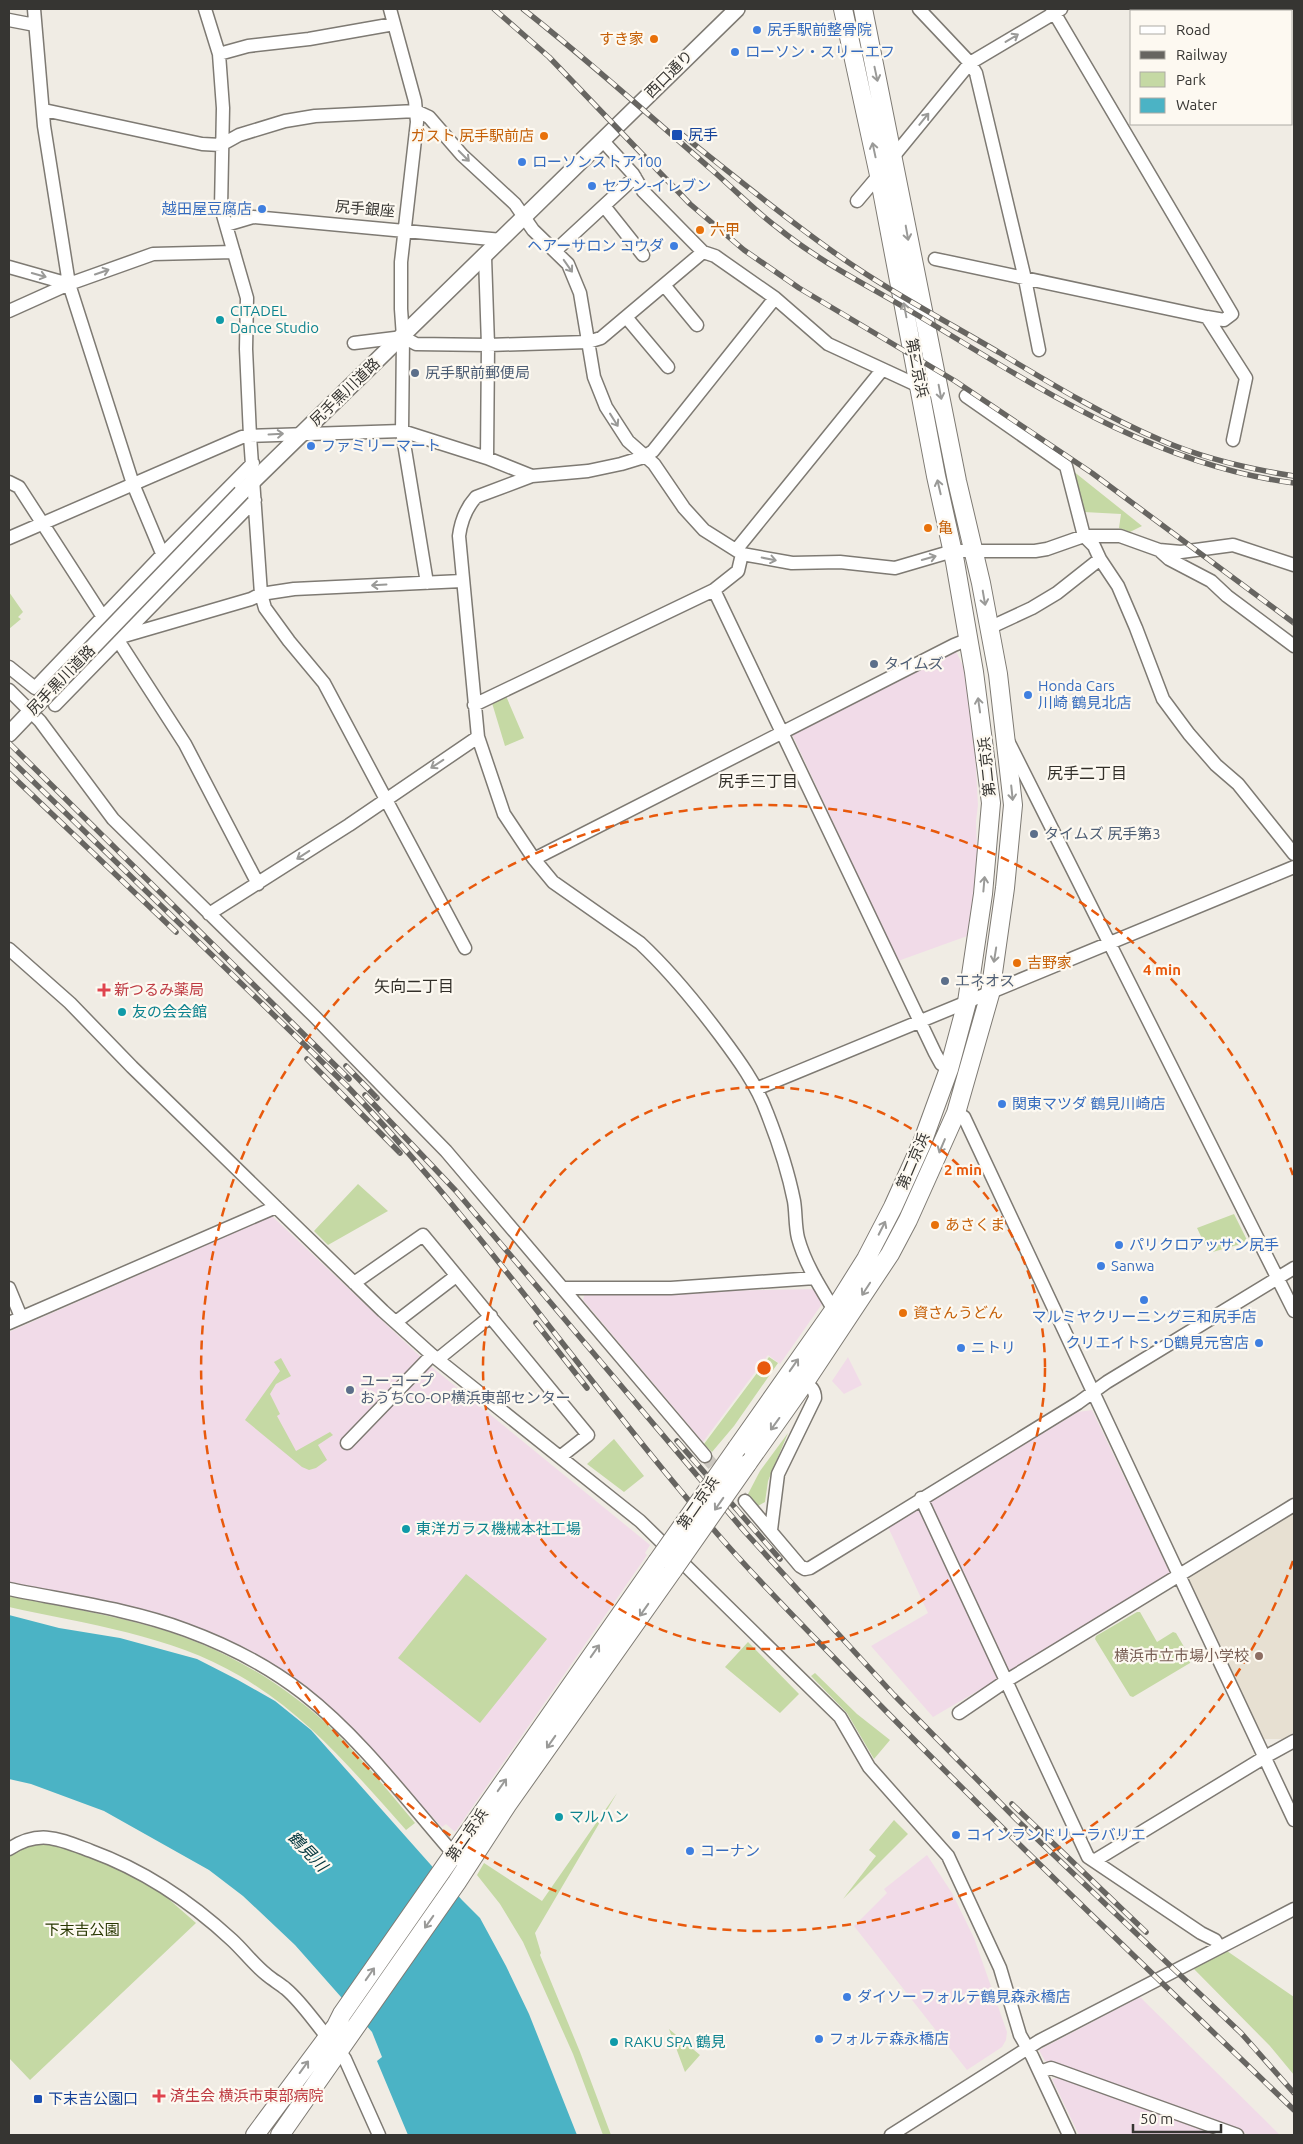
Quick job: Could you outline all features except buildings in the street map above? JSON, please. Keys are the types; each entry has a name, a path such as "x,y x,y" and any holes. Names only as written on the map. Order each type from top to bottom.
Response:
{"highway":[{"name":"第二京浜","path":"255,2135 333,2044 358,2023 461,1875 665,1566 737,1448 834,1310 866,1258 893,1207 922,1143 949,1069 967,1002 983,894 991,803 969,639 953,551 936,476 921,388 879,175 843,9"},
{"name":"第二京浜","path":"280,2135 333,2044 342,2014 449,1861 665,1566 747,1464 805,1382 890,1254 908,1220 956,1113 990,994 1006,888 1013,805 998,674 913,266 893,157 862,9"}],"main road":[{"name":"西口通り","path":"602,140 737,9"},
{"name":"尻手黒川道路","path":"9,734 248,497 254,480 502,240 602,140"}],"street":[{"path":"34,9 44,126 69,284 133,484 174,582"},
{"path":"204,9 219,54 223,108 221,208 247,298 246,349 254,480"},
{"path":"390,9 418,122 401,262 403,336 402,431 427,583"},
{"path":"919,9 970,63 976,73 1025,280 1039,350"},
{"path":"893,157 970,63 1056,10 1232,314 1224,320 1207,317 1025,280 934,259"},
{"path":"9,20 35,26"},
{"path":"219,54 248,46 309,39 394,24"},
{"path":"44,110 202,144 221,145 239,135 285,121 315,116 416,111 429,117 462,155 515,204 533,230 568,264 580,293 594,377 606,408 628,441 654,464 684,508 704,530 739,552 792,563 840,562 896,568 953,551 1035,551 1047,549 1084,536 1120,536 1159,550 1181,552 1233,545 1294,565"},
{"path":"602,140 635,177 643,191 703,252 716,256 775,298 828,344 921,388"},
{"path":"857,201 879,175"},
{"path":"555,251 635,177"},
{"path":"604,206 643,255"},
{"name":"尻手銀座","path":"226,225 253,217 405,229 502,240"},
{"path":"9,311 69,284 153,254 234,252"},
{"path":"354,343 403,336 416,344 588,342 600,338 703,252"},
{"path":"485,256 488,344 487,458"},
{"path":"9,267 69,284"},
{"path":"664,285 697,325"},
{"path":"775,298 653,451 644,457 588,471 532,476 486,492 476,497 470,504 461,524 459,536 478,738 504,814 534,859 553,882 640,943 653,955 695,1002 740,1062 767,1111 788,1176 794,1202 798,1237 815,1278 834,1310"},
{"path":"626,317 668,367"},
{"path":"1207,317 1246,378 1233,440"},
{"path":"474,705 714,590 738,571 739,552 882,370"},
{"path":"966,396 1066,466 1084,536 1094,546 1100,559 1118,586 1152,672 1169,708 1216,765 1238,784 1294,854"},
{"path":"9,538 250,436 402,431 487,458 532,476"},
{"path":"9,667 35,688 253,463"},
{"path":"9,482 19,487 103,616 121,639 185,744 258,884"},
{"path":"55,705 121,639 174,582 248,497"},
{"path":"248,497 261,594 265,608 324,683 465,948"},
{"path":"1159,550 1169,559 1211,581 1227,596 1294,646"},
{"path":"989,628 1032,608 1057,593 1100,559"},
{"path":"121,639 251,599 261,594 294,589 462,582"},
{"path":"714,590 941,1064 949,1069"},
{"path":"534,859 969,639"},
{"path":"9,690 31,711 113,819 413,1115 564,1288 705,1456"},
{"path":"210,914 478,738"},
{"path":"1006,738 1294,1311"},
{"path":"756,1089 1294,867"},
{"path":"9,949 70,1003 132,1067 396,1322 435,1357 640,1521 840,1717 870,1767 948,1856 981,1923 1000,1968 1020,2035 1040,2072 1069,2135"},
{"path":"956,1113 964,1117 1294,1820"},
{"path":"9,1323 276,1207"},
{"path":"354,1283 423,1235 588,1435 560,1457"},
{"path":"745,1501 800,1566 805,1569 810,1568 1294,1268"},
{"path":"396,1322 456,1276"},
{"path":"564,1288 671,1288 815,1278"},
{"path":"9,1288 21,1317"},
{"path":"346,1443 435,1357 491,1316"},
{"path":"771,1530 778,1474 815,1398 812,1388 805,1382"},
{"path":"921,1498 1088,1857 1201,1933 1215,1940 1219,1947"},
{"path":"959,1714 1006,1681 1294,1505"},
{"path":"9,1589 128,1614 185,1630 232,1649 270,1671 302,1692 334,1720 409,1800 449,1861 461,1875"},
{"path":"1094,1861 1294,1741"},
{"path":"9,1849 27,1839 48,1836 117,1860 160,1885 210,1921 232,1940 266,1975 287,1990 345,2059 379,2135"},
{"path":"891,2135 1027,2048 1294,1909"},
{"path":"1040,2072 1050,2068 1237,2135"}],"shaded area":[{"path":"955,649 967,675 974,732 978,805 976,821 977,852 970,935 898,961 791,732"},
{"path":"272,1216 428,1364 650,1545 645,1553 647,1555 455,1832 446,1824 442,1827 337,1715 313,1695 136,1610 9,1583 9,1332"},
{"path":"816,1289 822,1304 780,1364 768,1355 703,1442 583,1300 585,1293"},
{"path":"848,1357 862,1385 844,1394 832,1381"},
{"path":"1092,1410 1171,1575 1010,1673 930,1502 1078,1412"},
{"path":"921,1508 1000,1678 933,1717 871,1646 928,1613 888,1527"},
{"name":"横浜市立市場小学校","path":"1294,1513 1294,1732 1284,1739 1264,1739 1185,1580 1187,1576"},
{"path":"927,1855 952,1893 974,1938 1007,2032 1006,2040 1002,2047 967,2070 854,1926 887,1893 884,1889"},
{"path":"1140,1997 1280,2135 1250,2135 1045,2061 1039,2050"},
{"path":"1063,2077 1221,2135 1079,2135 1052,2079"}],"green space":[{"path":"1073,471 1142,526 1130,532 1119,528 1121,514 1084,512"},
{"path":"9,592 23,612 18,617 21,619 9,629"},
{"path":"506,696 524,738 505,746 492,703"},
{"path":"358,1184 388,1211 328,1245 314,1231"},
{"path":"1234,1214 1248,1242 1209,1253 1197,1228"},
{"path":"769,1357 778,1363 734,1426 712,1452 704,1444"},
{"path":"281,1358 291,1376 276,1384 270,1394 280,1414 277,1416 296,1451 330,1432 333,1435 318,1445 327,1460 316,1468 309,1470 302,1467 245,1420 280,1371 274,1362"},
{"path":"788,1433 768,1481 765,1502 758,1506 748,1494 760,1471"},
{"path":"614,1439 644,1476 624,1492 587,1464"},
{"path":"466,1574 547,1639 480,1723 398,1658"},
{"path":"9,1596 138,1623 192,1640 242,1664 289,1693 332,1729 415,1823 406,1830 349,1767 309,1727 264,1691 240,1676 186,1650 157,1641 98,1625 9,1607"},
{"path":"1140,1612 1157,1642 1173,1632 1176,1633 1191,1659 1190,1663 1133,1697 1130,1696 1095,1639 1096,1636"},
{"path":"748,1642 799,1694 780,1713 725,1667"},
{"path":"815,1673 857,1714 890,1740 874,1759 847,1713 811,1676"},
{"path":"617,1793 535,1933 540,1955 580,2052 611,2135 603,2135 573,2054 523,1942 500,1904 477,1875 484,1863 542,1901"},
{"path":"894,1820 908,1834 843,1899 876,1856 869,1850"},
{"name":"下末吉公園","path":"49,1839 115,1865 156,1888 196,1923 30,2080 9,2058 9,1853"},
{"path":"1227,1951 1294,1997 1294,2075 1270,2046 1193,1968"},
{"path":"669,2029 700,2055 685,2072"}],"water":[{"name":"鶴見川","path":"9,1615 59,1628 120,1638 197,1659 275,1701 311,1730 480,1918 529,2014 577,2135 408,2135 377,2061 382,2057 372,2032 295,1945 243,1896 209,1870 104,1811 31,1784 9,1779"}],"tunnel":[{"path":"705,1456 745,1501"}],"railway":[{"path":"494,9 549,57 690,204 744,250 799,288 955,381 1092,473 1294,623"},
{"path":"523,9 619,88 761,214 794,241 829,264 1008,370 1098,419 1145,441 1193,459 1243,474 1294,483"},
{"path":"680,133 774,208 852,265 1080,400 1142,432 1195,453 1228,463 1294,476"},
{"path":"9,743 349,1079"},
{"path":"9,758 348,1087 399,1142 494,1256 679,1489 783,1606 981,1806 1294,2110"},
{"path":"9,773 176,932"},
{"path":"307,1059 400,1153"},
{"path":"346,1066 377,1098"},
{"path":"365,1095 456,1191 745,1532 894,1695 1017,1820 1241,2033 1294,2093"},
{"path":"536,1323 587,1388"},
{"path":"677,1441 780,1559"},
{"path":"1012,1804 1146,1932"}],"place":[{"name":"尻手駅前整骨院","path":"757,30"},
{"name":"すき家","path":"654,39"},
{"name":"ローソン・スリーエフ","path":"735,52"},
{"name":"尻手","path":"677,135"},
{"name":"ガスト 尻手駅前店","path":"544,136"},
{"name":"ローソンストア100","path":"522,162"},
{"name":"セブン-イレブン","path":"592,186"},
{"name":"越田屋豆腐店","path":"262,209"},
{"name":"六甲","path":"700,230"},
{"name":"ヘアーサロン コウダ","path":"674,246"},
{"name":"CITADEL Dance Studio","path":"220,320"},
{"name":"尻手駅前郵便局","path":"415,373"},
{"name":"ファミリーマート","path":"311,446"},
{"name":"亀","path":"928,528"},
{"name":"タイムズ","path":"874,664"},
{"name":"Honda Cars 川崎 鶴見北店","path":"1028,695"},
{"name":"タイムズ 尻手第3","path":"1034,834"},
{"name":"吉野家","path":"1017,963"},
{"name":"エネオス","path":"945,981"},
{"name":"新つるみ薬局","path":"104,990"},
{"name":"友の会会館","path":"122,1012"},
{"name":"関東マツダ 鶴見川崎店","path":"1002,1104"},
{"name":"あさくま","path":"935,1225"},
{"name":"パリクロアッサン尻手","path":"1119,1245"},
{"name":"Sanwa","path":"1101,1266"},
{"name":"マルミヤクリーニング三和尻手店","path":"1144,1300"},
{"name":"資さんうどん","path":"903,1313"},
{"name":"クリエイトS・D鶴見元宮店","path":"1259,1343"},
{"name":"ニトリ","path":"961,1348"},
{"name":"ユーコープ おうちCO-OP横浜東部センター","path":"350,1390"},
{"name":"東洋ガラス機械本社工場","path":"406,1529"},
{"name":"横浜市立市場小学校","path":"1259,1656"},
{"name":"マルハン","path":"559,1817"},
{"name":"コインランドリーラバリエ","path":"956,1835"},
{"name":"コーナン","path":"690,1851"},
{"name":"ダイソー フォルテ鶴見森永橋店","path":"847,1997"},
{"name":"フォルテ森永橋店","path":"819,2039"},
{"name":"RAKU SPA 鶴見","path":"614,2042"},
{"name":"済生会 横浜市東部病院","path":"159,2096"},
{"name":"下末吉公園口","path":"38,2099"}],"district":[{"name":"尻手二丁目","path":"1087,773"},
{"name":"尻手三丁目","path":"758,781"},
{"name":"矢向二丁目","path":"414,986"}]}
